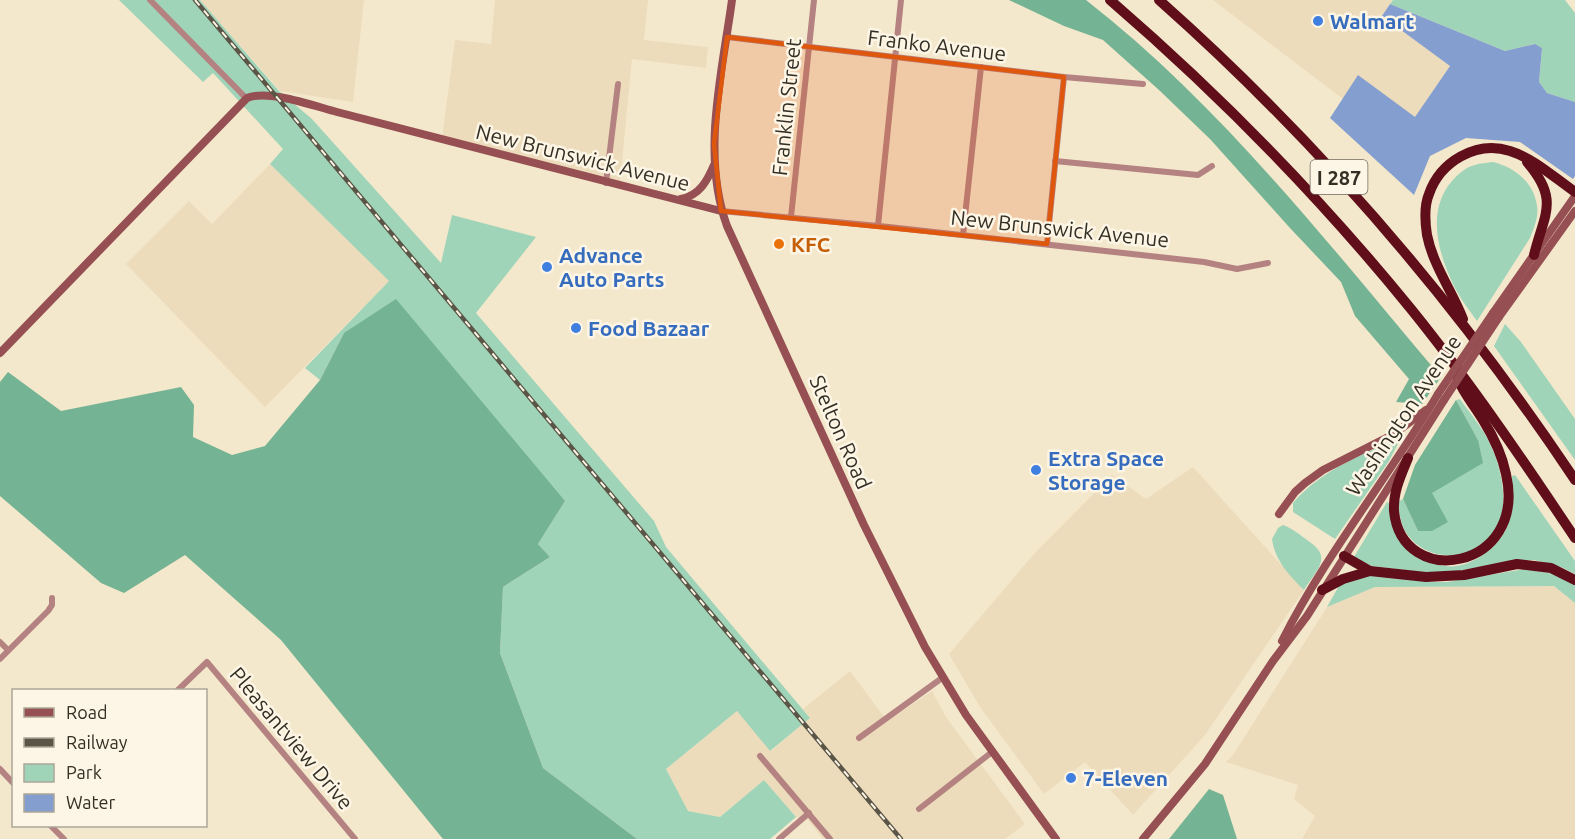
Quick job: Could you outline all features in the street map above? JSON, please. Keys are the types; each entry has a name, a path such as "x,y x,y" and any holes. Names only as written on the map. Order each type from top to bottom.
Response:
{"highway":[{"name":"I 287","path":"1110,0 1207,87 1283,164 1363,252 1452,362 1575,538"},
{"name":"I 287","path":"1160,0 1226,60 1350,189 1405,251 1508,383 1575,480"},
{"path":"1467,329 1456,300 1431,249 1426,221 1428,195 1441,173 1451,162 1463,155 1496,149 1510,151 1537,165 1575,194"},
{"path":"1523,158 1540,179 1547,196 1548,206 1544,228 1534,255"},
{"path":"1408,458 1395,493 1394,510 1401,532 1411,546 1431,557 1455,560 1473,555 1496,538 1506,520 1508,508 1506,475 1499,451 1483,420 1462,390 1452,362"},
{"path":"1344,556 1370,571"},
{"path":"1322,591 1343,579 1370,571 1446,577 1518,564 1533,564 1551,568 1575,580"}],"main road":[{"name":"Stelton Road","path":"732,0 717,105 714,144 721,211 864,525 942,678 992,752 1055,838"},
{"name":"New Brunswick Avenue","path":"246,98 254,94 277,97 721,211"},
{"path":"0,353 246,98"},
{"path":"680,200 689,198 698,192 707,181 715,162"},
{"name":"Washington Avenue","path":"1143,839 1205,764 1273,661 1307,616 1408,458 1441,397 1575,194"},
{"name":"Washington Avenue","path":"1496,315 1575,211"},
{"name":"Washington Avenue","path":"1273,661 1295,616 1327,563 1431,407 1441,397"},
{"path":"1279,514 1295,492 1323,470 1394,434 1431,407"}],"street":[{"path":"150,0 246,98"},
{"name":"Franklin Street","path":"791,217 814,0"},
{"path":"878,226 901,0"},
{"name":"Franko Avenue","path":"727,37 1064,77 1143,84"},
{"path":"963,235 981,67"},
{"path":"1047,244 1064,77"},
{"path":"606,183 618,84"},
{"path":"1054,161 1198,175 1212,166"},
{"name":"New Brunswick Avenue","path":"721,211 1047,244 1204,262 1237,270 1268,263"},
{"path":"0,659 48,611 52,605 52,598"},
{"path":"0,642 8,650"},
{"name":"Pleasantview Drive","path":"179,689 207,662 354,839"},
{"path":"859,738 942,678"},
{"path":"919,809 992,752"},
{"path":"759,756 830,839"},
{"path":"0,769 12,782"},
{"path":"779,839 809,813"},
{"path":"53,827 64,839"}],"highlighted area":[{"path":"727,37 1064,77 1047,244 721,211 714,144"}],"shaded area":[{"path":"200,0 364,0 353,102 280,91"},
{"path":"495,0 648,0 644,40 708,47 706,68 632,59 620,182 442,138 455,40 491,44"},
{"path":"1213,0 1392,0 1383,16 1450,66 1415,118 1359,76 1343,99"},
{"path":"270,164 389,281 265,407 126,264 189,201 212,224"},
{"path":"1193,467 1304,590 1205,735 1133,815 1085,762 1044,794 980,707 949,654 1033,555 1112,475 1146,499"},
{"path":"1554,586 1575,603 1575,839 1302,839 1315,816 1294,799 1298,785 1226,762 1233,755 1327,607 1375,587"},
{"path":"850,671 887,721 932,691 946,717 1025,824 1005,839 823,839 808,820 796,817 764,780 720,817 688,811 666,769 737,711 771,751 810,718 803,709"}],"green space":[{"path":"119,0 200,0 279,91 312,119 441,263 452,215 536,237 476,313 654,521 666,547 810,718 770,751 737,711 666,769 688,811 720,817 764,780 796,817 770,839 637,839 543,768 500,653 503,587 550,557 538,544 565,501 344,333 320,380 305,368 389,281 270,164 283,149 213,73 203,82"},
{"path":"1009,0 1086,0 1136,41 1183,85 1273,179 1441,377 1422,404 1396,402 1409,379 1355,316 1341,282 1210,139 1103,40 1064,26"},
{"path":"1393,0 1565,0 1575,13 1575,102 1547,93 1539,82 1542,48 1534,44 1505,51 1390,4"},
{"path":"1493,162 1501,164 1522,177 1535,197 1537,214 1530,238 1477,321 1459,295 1448,273 1439,246 1437,219 1439,205 1452,181 1465,169"},
{"path":"396,299 565,501 538,544 550,557 503,587 500,653 543,768 637,839 443,839 281,640 185,555 124,593 101,583 0,496 0,382 8,372 61,411 181,387 194,405 193,437 232,455 265,446 320,380 344,333"},
{"path":"1505,324 1521,342 1575,419 1575,460 1494,346"},
{"path":"1460,399 1483,432 1494,453 1503,487 1502,513 1492,535 1482,545 1469,552 1454,555 1440,554 1426,550 1414,542 1404,529 1398,502 1403,499 1418,531 1432,493 1478,440 1456,400"},
{"path":"1456,400 1478,440 1483,463 1432,493 1448,522 1432,531 1418,531 1403,499 1415,465"},
{"path":"1402,436 1389,461 1335,539 1293,512 1293,503 1316,481 1358,456"},
{"path":"1515,475 1575,561 1575,574 1561,567 1534,560 1520,560 1440,574 1371,566 1354,557 1387,502 1390,504 1391,522 1395,531 1435,563 1456,566 1477,558 1496,544 1507,527 1511,508 1512,476"},
{"path":"1283,525 1299,534 1320,552 1318,569 1304,590 1293,579 1276,554 1272,539 1278,528"},
{"path":"1525,569 1551,573 1575,585 1575,603 1554,586 1375,587 1327,607 1340,584 1360,577 1375,575 1427,582 1447,582"},
{"path":"1209,789 1223,795 1237,839 1169,839"}],"water":[{"path":"1390,4 1505,51 1535,44 1542,48 1539,82 1547,93 1575,102 1575,176 1573,179 1520,142 1466,138 1430,156 1414,195 1330,118 1358,75 1415,117 1450,66 1382,16"}],"railway":[{"path":"195,0 901,839"}],"place":[{"name":"Walmart","path":"1318,21"},
{"name":"KFC","path":"779,244"},
{"name":"Advance Auto Parts","path":"547,267"},
{"name":"Food Bazaar","path":"576,328"},
{"name":"Extra Space Storage","path":"1036,470"},
{"name":"7-Eleven","path":"1071,778"}]}
